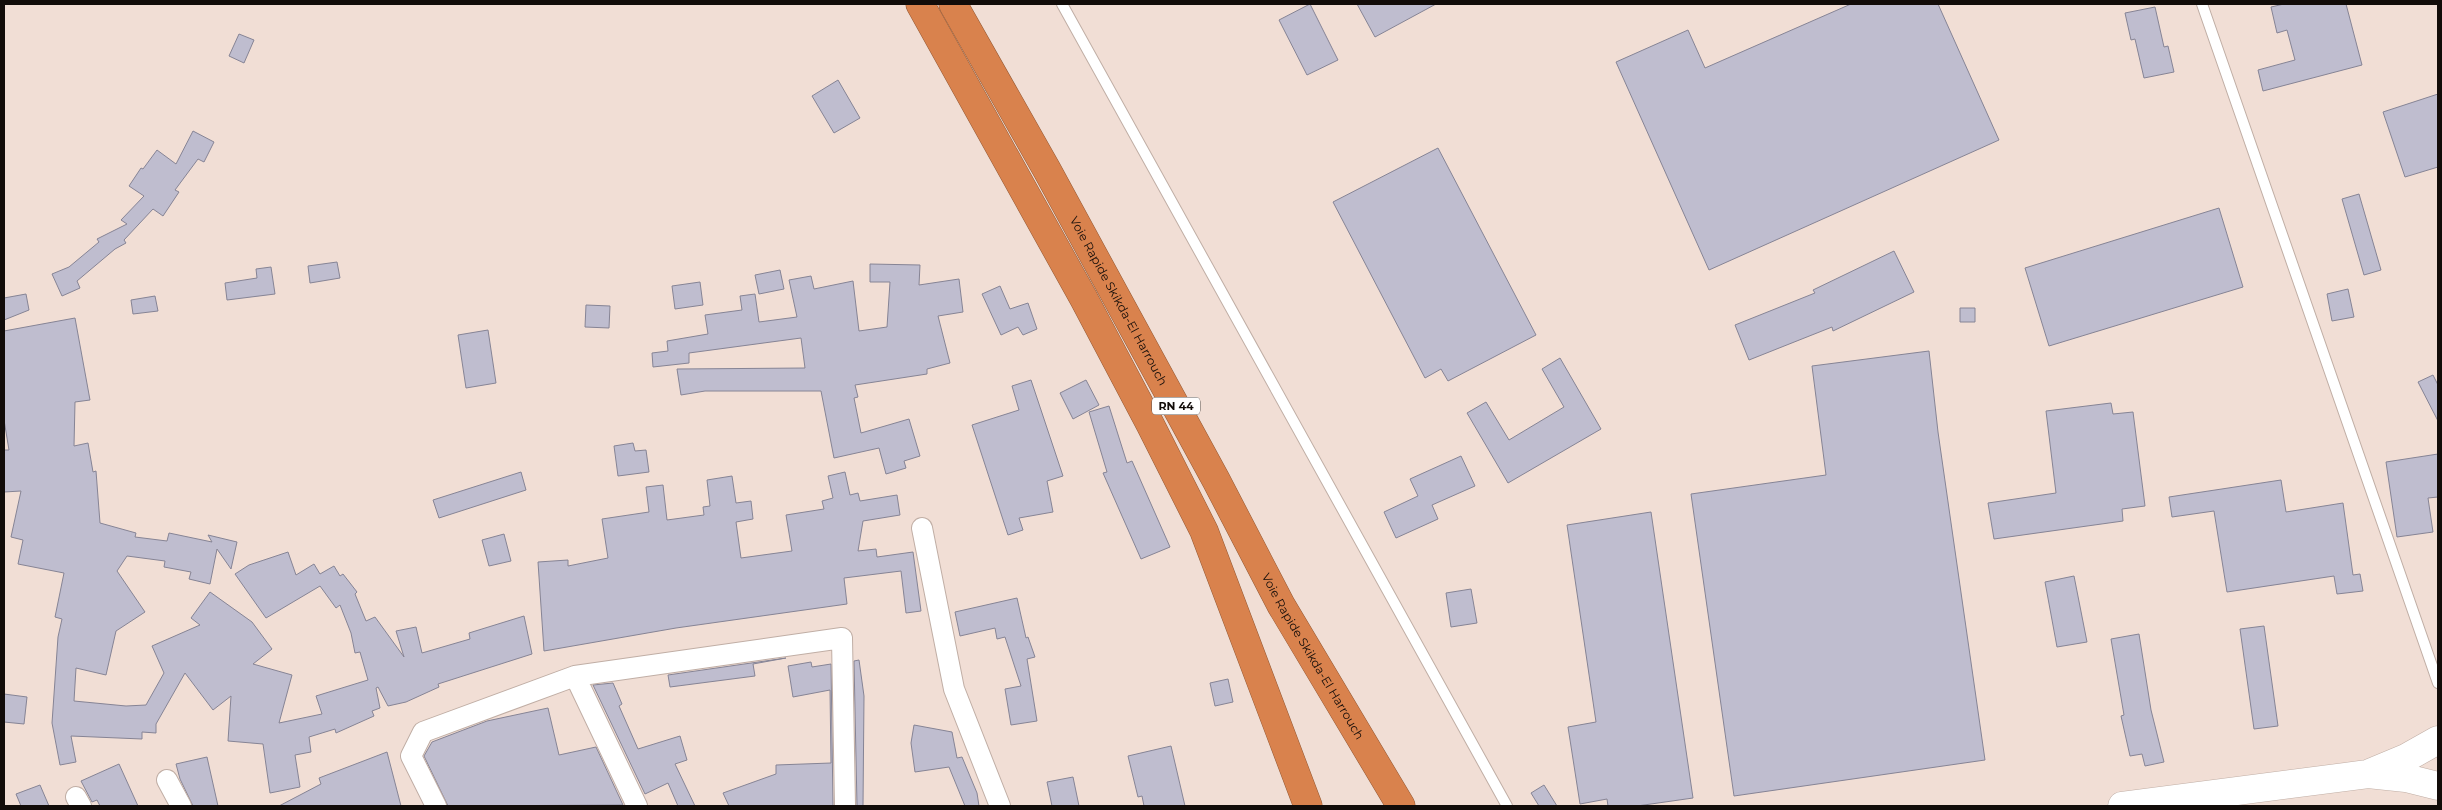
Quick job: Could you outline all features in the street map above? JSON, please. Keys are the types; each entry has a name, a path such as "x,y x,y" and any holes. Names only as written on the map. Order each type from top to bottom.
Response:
{"highway":[{"name":"RN 44","path":"920,4 1079,291 1150,424 1204,531 1308,806"},
{"name":"Voie Rapide Skikda-El Harrouch","path":"953,4 1202,454 1281,605 1401,806"}],"street":[{"path":"922,528 954,689 1000,806"},
{"path":"436,806 411,756 423,732 575,676 842,638 845,806"},
{"path":"575,676 637,806"},
{"path":"2368,774 2406,758 2438,741"},
{"path":"2438,741 2431,757 2431,768 2438,784"},
{"path":"2122,806 2368,774 2438,784"},
{"path":"167,780 181,806"}],"lane":[{"path":"1062,4 1507,806"},
{"path":"2202,4 2438,683"}],"building":[{"path":"1310,4 1338,60 1307,75 1279,20"},
{"path":"1357,4 1436,4 1375,37"},
{"path":"1851,4 1938,4 1999,140 1709,270 1616,62 1688,30 1705,68"},
{"path":"2284,4 2346,4 2362,65 2263,91 2258,70 2295,60 2287,30 2277,33 2271,7"},
{"path":"2155,7 2164,47 2168,46 2174,72 2144,78 2135,39 2131,40 2125,13"},
{"path":"239,34 254,40 244,63 229,56"},
{"path":"838,80 860,118 834,133 812,96"},
{"path":"2438,94 2438,167 2405,177 2383,112"},
{"path":"193,131 214,142 204,162 198,159 175,190 179,192 163,216 153,209 124,240 126,243 115,249 77,281 80,288 62,296 52,274 69,267 99,242 97,239 127,224 121,220 144,196 129,186 141,168 143,169 157,150 176,164"},
{"path":"1438,148 1536,335 1448,381 1441,369 1425,378 1333,202"},
{"path":"2359,194 2381,270 2364,275 2342,199"},
{"path":"2219,208 2243,287 2049,346 2025,268"},
{"path":"1894,251 1914,292 1833,331 1832,327 1749,360 1735,325 1815,293 1813,290"},
{"path":"337,262 340,278 310,283 308,266"},
{"path":"870,264 920,265 919,285 959,279 963,312 938,316 950,363 927,369 927,374 855,385 858,397 854,398 861,433 909,419 920,456 904,461 906,468 886,474 879,448 834,458 821,391 705,391 681,395 677,369 805,368 801,338 689,353 689,363 653,367 652,353 668,351 667,341 708,334 705,315 742,310 740,296 755,294 759,322 797,317 789,280 811,276 814,289 853,281 859,331 887,327 890,282 870,282"},
{"path":"271,267 275,294 227,300 225,283 257,278 256,269"},
{"path":"780,270 784,289 759,294 755,275"},
{"path":"700,282 703,305 675,309 672,286"},
{"path":"1000,286 1010,309 1028,303 1037,329 1023,335 1018,327 1001,335 982,294"},
{"path":"2348,289 2354,317 2332,321 2327,294"},
{"path":"26,294 29,310 4,320 4,298"},
{"path":"155,296 158,311 133,314 131,300"},
{"path":"586,305 610,306 609,328 585,327"},
{"path":"1960,308 1975,308 1975,322 1960,322"},
{"path":"75,318 90,400 75,402 74,446 88,443 93,472 96,471 100,523 136,533 135,537 167,541 169,533 212,542 208,535 237,542 231,569 217,549 210,584 189,579 191,572 164,567 165,561 127,556 117,571 145,612 116,631 106,675 76,668 74,701 126,706 146,705 164,673 152,646 200,625 191,618 210,592 252,622 272,649 253,664 292,675 279,723 322,714 316,696 368,680 360,652 355,653 351,633 340,605 336,608 320,586 266,618 235,574 249,565 288,552 296,575 314,564 320,574 334,566 340,576 343,574 357,592 355,594 366,621 375,617 404,657 396,631 416,627 422,653 470,639 469,633 524,616 532,654 438,684 439,687 406,702 388,706 378,687 376,688 380,708 372,711 374,716 336,733 335,729 309,737 311,752 295,755 300,787 270,793 263,744 228,741 231,696 213,710 185,673 156,724 156,733 142,732 142,739 71,736 76,762 60,765 52,723 58,637 62,619 55,617 64,573 18,564 23,540 11,537 21,491 4,492 4,450 9,450 4,420 4,331"},
{"path":"488,330 496,383 466,388 458,335"},
{"path":"1929,351 1938,432 1985,760 1734,796 1691,494 1826,475 1812,366"},
{"path":"1560,358 1601,429 1508,483 1467,413 1486,402 1509,440 1564,407 1542,369"},
{"path":"2433,375 2438,385 2438,421 2418,382"},
{"path":"1031,380 1063,476 1047,481 1053,512 1019,518 1023,530 1008,535 972,425 1019,410 1012,386"},
{"path":"1086,380 1099,405 1073,419 1060,393"},
{"path":"2111,403 2113,414 2133,412 2145,506 2122,509 2123,521 1994,539 1988,503 2056,493 2046,411"},
{"path":"1109,406 1127,463 1132,461 1170,547 1141,559 1103,473 1107,472 1089,412"},
{"path":"633,443 635,451 646,450 649,472 618,476 614,446"},
{"path":"2438,454 2438,497 2428,498 2433,532 2397,537 2386,462"},
{"path":"1461,456 1475,486 1432,505 1438,519 1396,538 1384,512 1418,496 1410,479"},
{"path":"521,472 526,490 439,518 433,500"},
{"path":"845,472 850,495 858,493 860,501 897,495 900,515 863,521 858,551 876,549 877,557 913,552 921,611 906,613 901,571 844,578 847,604 676,628 544,651 538,562 568,560 568,566 608,558 602,519 649,512 646,487 663,485 667,520 704,515 703,507 710,506 707,480 732,476 736,503 751,501 753,519 736,522 741,558 792,551 786,515 824,509 822,501 833,498 828,476"},
{"path":"2281,480 2286,512 2343,503 2353,575 2360,574 2363,591 2337,594 2334,576 2227,592 2214,511 2172,517 2169,497"},
{"path":"1651,512 1693,798 1637,806 1608,806 1607,799 1580,804 1568,727 1596,722 1567,525"},
{"path":"504,534 511,561 489,566 482,540"},
{"path":"2074,576 2087,642 2057,647 2045,582"},
{"path":"1471,589 1477,623 1451,627 1446,593"},
{"path":"1017,598 1026,638 1028,637 1035,657 1027,659 1037,721 1011,725 1005,689 1021,686 1005,637 997,639 995,628 960,636 955,612"},
{"path":"2264,626 2278,726 2254,729 2240,629"},
{"path":"2139,634 2151,710 2164,762 2145,766 2142,754 2130,756 2121,716 2124,715 2111,639"},
{"path":"786,658 753,664 755,676 670,687 668,675"},
{"path":"859,660 864,696 863,806 857,806 854,661"},
{"path":"811,662 812,667 831,664 833,806 729,806 723,793 776,774 776,765 831,763 830,690 793,697 788,666"},
{"path":"1228,679 1233,702 1215,706 1210,683"},
{"path":"613,683 622,704 619,706 638,749 680,736 687,760 675,764 695,806 678,806 668,783 645,794 593,685"},
{"path":"4,694 27,697 24,724 4,722"},
{"path":"548,708 559,755 596,747 623,805 448,806 424,756 432,742 487,721"},
{"path":"914,725 952,732 957,758 962,757 977,793 979,806 965,806 949,767 915,772 911,743"},
{"path":"1171,746 1185,806 1144,806 1142,796 1138,797 1128,756"},
{"path":"387,752 401,806 279,806 321,784 319,778"},
{"path":"207,757 218,806 193,806 180,779 176,764"},
{"path":"119,764 138,806 100,806 97,800 92,802 81,781"},
{"path":"1073,777 1079,806 1052,806 1047,782"},
{"path":"40,785 49,806 21,806 16,794"},
{"path":"1544,785 1557,806 1539,806 1531,793"}]}
